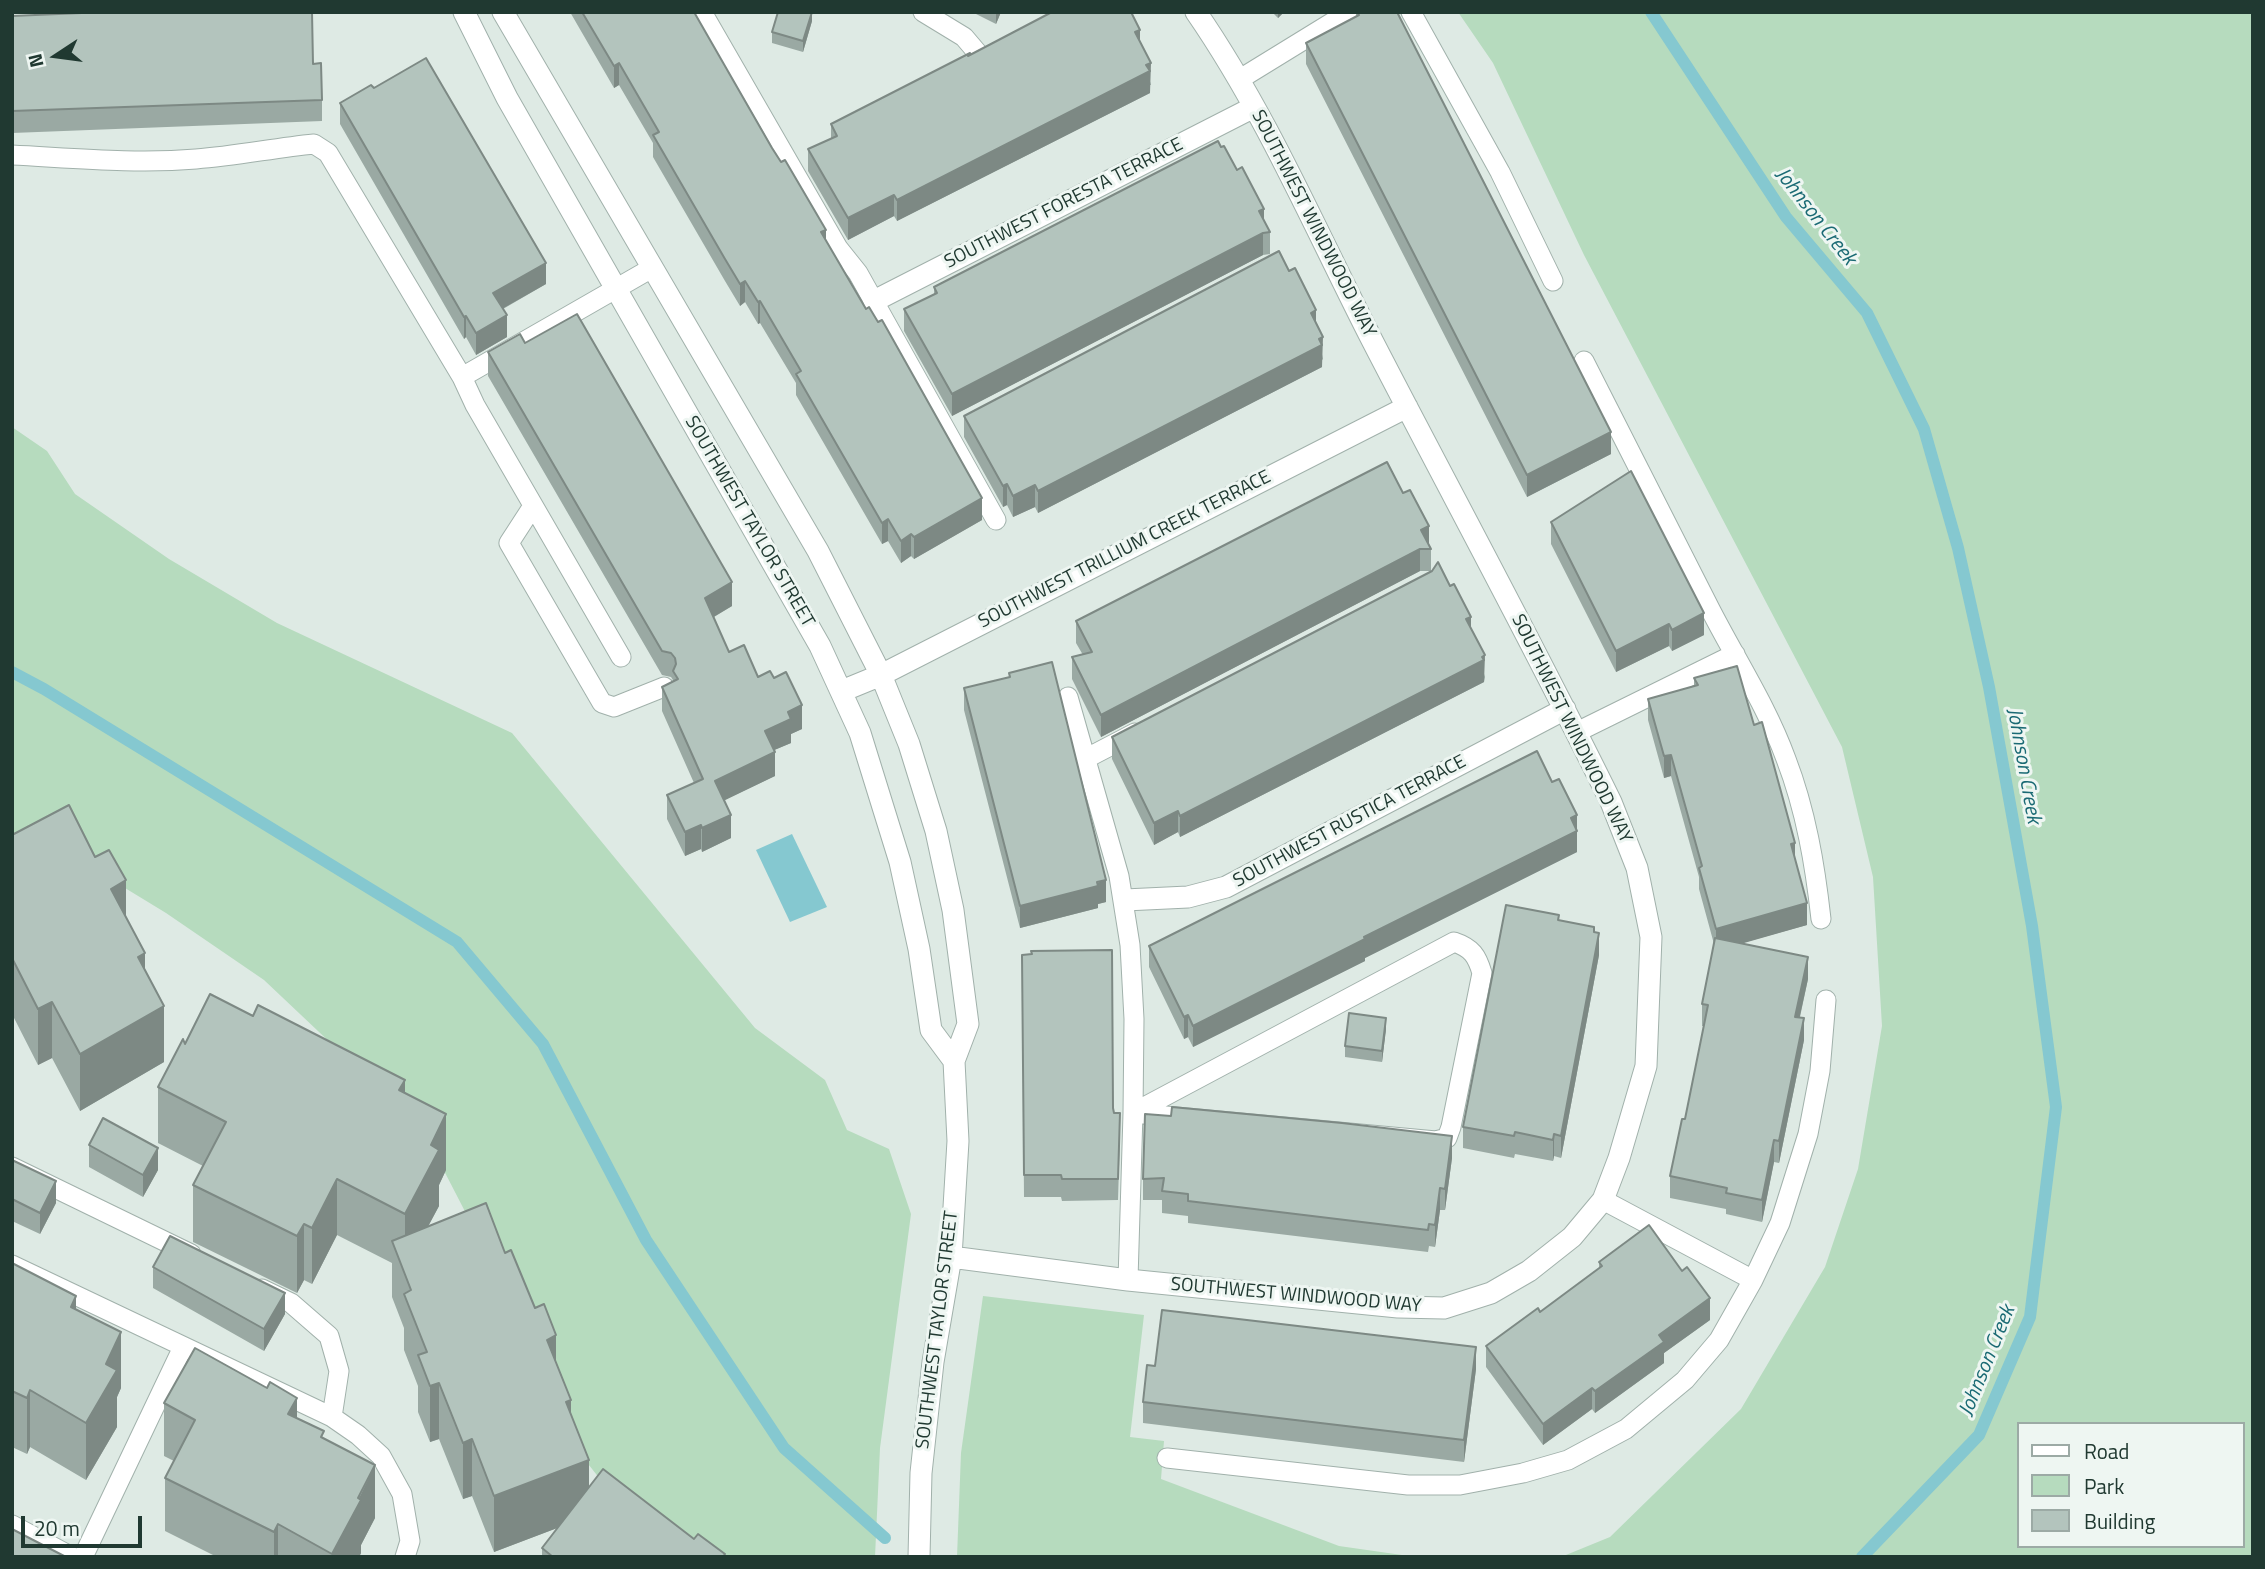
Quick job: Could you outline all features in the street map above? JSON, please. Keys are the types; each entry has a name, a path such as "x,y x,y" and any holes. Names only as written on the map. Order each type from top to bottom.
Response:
{"street":[{"name":"SOUTHWEST TAYLOR STREET","path":"464,12 507,98 820,646 842,691 860,733 900,862 919,949 931,1030 954,1061"},
{"name":"SOUTHWEST TAYLOR STREET","path":"503,12 818,551 881,675 909,744 928,806 953,910 968,1024 954,1061 958,1141 951,1257 933,1362 922,1459 919,1557"},
{"name":"SOUTHWEST WINDWOOD WAY","path":"951,1257 1128,1280 1398,1307 1444,1308 1491,1293 1530,1271 1572,1237 1603,1200 1619,1158 1646,1066 1651,937 1637,869 1611,802 1406,407 1301,194 1240,79 1196,12"},
{"name":"SOUTHWEST FORESTA TERRACE","path":"874,301 1254,107"},
{"name":"SOUTHWEST TRILLIUM CREEK TERRACE","path":"842,691 881,675 1406,407"},
{"name":"SOUTHWEST RUSTICA TERRACE","path":"1125,900 1188,897 1226,887 1565,709"}],"lane":[{"path":"702,12 838,248 858,273 953,429 996,520"},
{"path":"923,12 964,37 975,60 1003,46"},
{"path":"1240,79 1349,12"},
{"path":"1410,12 1500,172 1553,281"},
{"path":"12,155 129,161 181,160 314,144 328,153 462,377 475,405 621,657"},
{"path":"462,377 652,268"},
{"path":"1584,361 1759,698 1786,758 1803,811 1821,919"},
{"path":"533,506 509,543 602,703 614,707 664,687"},
{"path":"1577,732 1735,654"},
{"path":"1068,697 1125,900 1130,945 1134,1019 1128,1280"},
{"path":"1087,758 1147,727"},
{"path":"1454,942 1466,946 1477,956 1482,973 1447,1138 1436,1141 1133,1114 1454,942"},
{"path":"1167,1458 1408,1485 1460,1485 1523,1474 1568,1460 1626,1429 1685,1380 1719,1340 1753,1280 1780,1223 1808,1134 1819,1071 1826,1000"},
{"path":"12,1167 206,1262"},
{"path":"1603,1200 1753,1280"},
{"path":"12,1265 332,1418 358,1435 381,1456 402,1494 410,1541 405,1557"},
{"path":"243,1280 291,1303 329,1336 339,1371 332,1418"},
{"path":"83,1557 183,1347"},
{"path":"12,1525 72,1557"}],"green space":[{"path":"1458,12 2253,12 2253,1557 1561,1557 1610,1537 1741,1409 1825,1267 1858,1169 1882,1026 1873,877 1842,747 1584,255 1493,63"},
{"path":"12,427 47,451 75,494 169,559 277,623 512,733 755,1028 825,1080 847,1130 889,1149 911,1214 880,1448 875,1557 679,1557 637,1526 570,1441 523,1324 439,1161 355,1066 264,980 166,913 84,863 12,870"},
{"path":"983,1296 1144,1315 1130,1437 1164,1441 1161,1479 1339,1546 1416,1557 957,1557 961,1453"}],"water":[{"path":"792,834 827,907 790,922 756,850"}],"building":[{"path":"105,12 312,12 313,64 321,63 322,100 12,111 12,16"},
{"path":"582,12 694,12 772,148 781,162 785,160 826,230 821,232 866,309 869,307 878,322 882,320 982,498 914,537 911,534 901,541 888,519 882,523 796,374 801,371 760,301 758,302 745,281 740,284 653,135 659,132 619,63 614,66"},
{"path":"778,12 812,12 803,41 772,32"},
{"path":"1052,12 1131,12 1140,30 1135,32 1151,63 1146,65 1150,71 897,200 894,195 848,218 808,149 837,136 831,124"},
{"path":"1357,12 1397,12 1611,432 1527,475 1306,43 1359,15"},
{"path":"426,58 546,263 493,293 507,315 476,333 466,316 464,317 340,103 371,85 374,88"},
{"path":"1218,141 1221,147 1224,146 1237,170 1242,167 1264,209 1259,211 1270,232 1263,233 952,394 904,309 937,293 934,287"},
{"path":"1279,251 1289,271 1295,268 1316,310 1311,313 1323,337 1319,339 1322,345 1038,491 1035,485 1013,496 1007,484 1003,486 964,416"},
{"path":"577,314 732,582 705,598 729,652 744,645 758,677 770,671 774,678 786,672 802,705 788,712 791,719 765,731 775,752 715,781 731,815 702,828 701,825 685,832 667,795 703,779 662,687 678,679 673,671 675,658 671,653 662,651 488,352 520,334 525,343"},
{"path":"1387,462 1403,493 1410,490 1429,526 1421,530 1431,549 1420,549 1101,715 1072,657 1092,652 1076,621"},
{"path":"1631,471 1704,613 1672,630 1669,624 1616,651 1551,522"},
{"path":"1438,562 1450,586 1454,584 1471,617 1466,619 1485,655 1482,657 1484,660 1180,816 1178,811 1154,823 1112,737 1432,571"},
{"path":"1052,662 1106,880 1097,882 1098,886 1020,906 964,688 1010,677 1009,673"},
{"path":"1737,666 1754,725 1762,722 1795,843 1791,844 1807,903 1716,929 1699,868 1702,866 1671,755 1664,756 1648,699 1698,685 1694,678"},
{"path":"1537,751 1552,782 1559,779 1577,815 1571,818 1577,831 1193,1026 1188,1015 1184,1017 1149,946"},
{"path":"69,805 95,857 109,850 126,880 111,889 145,953 138,957 164,1006 80,1054 52,1002 38,1009 12,958 12,835"},
{"path":"1506,905 1559,915 1558,920 1594,927 1594,932 1599,933 1561,1136 1554,1134 1553,1140 1515,1132 1514,1136 1463,1127"},
{"path":"1715,938 1808,957 1795,1017 1804,1018 1779,1141 1774,1140 1762,1200 1726,1193 1727,1188 1670,1176 1682,1119 1685,1119 1708,1005 1702,1004"},
{"path":"1112,950 1113,1108 1114,1113 1120,1113 1118,1179 1062,1179 1061,1175 1024,1175 1022,955 1032,954 1031,951"},
{"path":"210,994 253,1016 258,1005 405,1080 399,1090 446,1114 431,1145 439,1150 405,1214 337,1179 312,1228 304,1224 297,1236 193,1185 226,1122 158,1087 183,1039 185,1044"},
{"path":"1349,1013 1386,1018 1382,1051 1345,1046"},
{"path":"1172,1107 1452,1136 1445,1189 1440,1188 1435,1225 1429,1224 1428,1230 1188,1201 1188,1194 1162,1191 1164,1178 1143,1179 1145,1114 1171,1116"},
{"path":"103,1118 158,1148 143,1175 89,1145"},
{"path":"12,1160 56,1181 40,1213 12,1199"},
{"path":"486,1203 505,1253 511,1250 535,1308 544,1304 556,1335 547,1340 571,1400 566,1402 589,1460 494,1496 472,1439 463,1443 439,1383 430,1386 418,1355 427,1352 404,1294 411,1290 392,1241"},
{"path":"1649,1225 1682,1271 1687,1267 1710,1298 1659,1335 1664,1342 1595,1391 1592,1388 1543,1424 1486,1346 1538,1308 1540,1312 1602,1266 1599,1262"},
{"path":"170,1236 285,1293 264,1329 153,1267"},
{"path":"12,1263 76,1296 71,1307 121,1332 106,1364 117,1370 86,1423 30,1390 27,1398 12,1391"},
{"path":"1162,1310 1476,1347 1464,1440 1143,1402 1147,1365 1155,1366"},
{"path":"195,1348 267,1388 270,1382 297,1398 288,1414 324,1431 321,1437 375,1465 358,1498 361,1500 332,1554 278,1524 274,1532 165,1478 195,1420 164,1403"},
{"path":"603,1469 694,1539 698,1534 725,1554 723,1557 553,1557 542,1548"},
{"path":"12,1529 66,1557 12,1557"}],"waterway":[{"name":"Johnson Creek","path":"1651,12 1786,217 1867,313 1924,429 1958,548 1989,687 2032,926 2056,1107 2030,1317 1979,1435 1862,1557"},
{"path":"12,672 457,942 543,1044 646,1240 784,1448 885,1538"}]}
